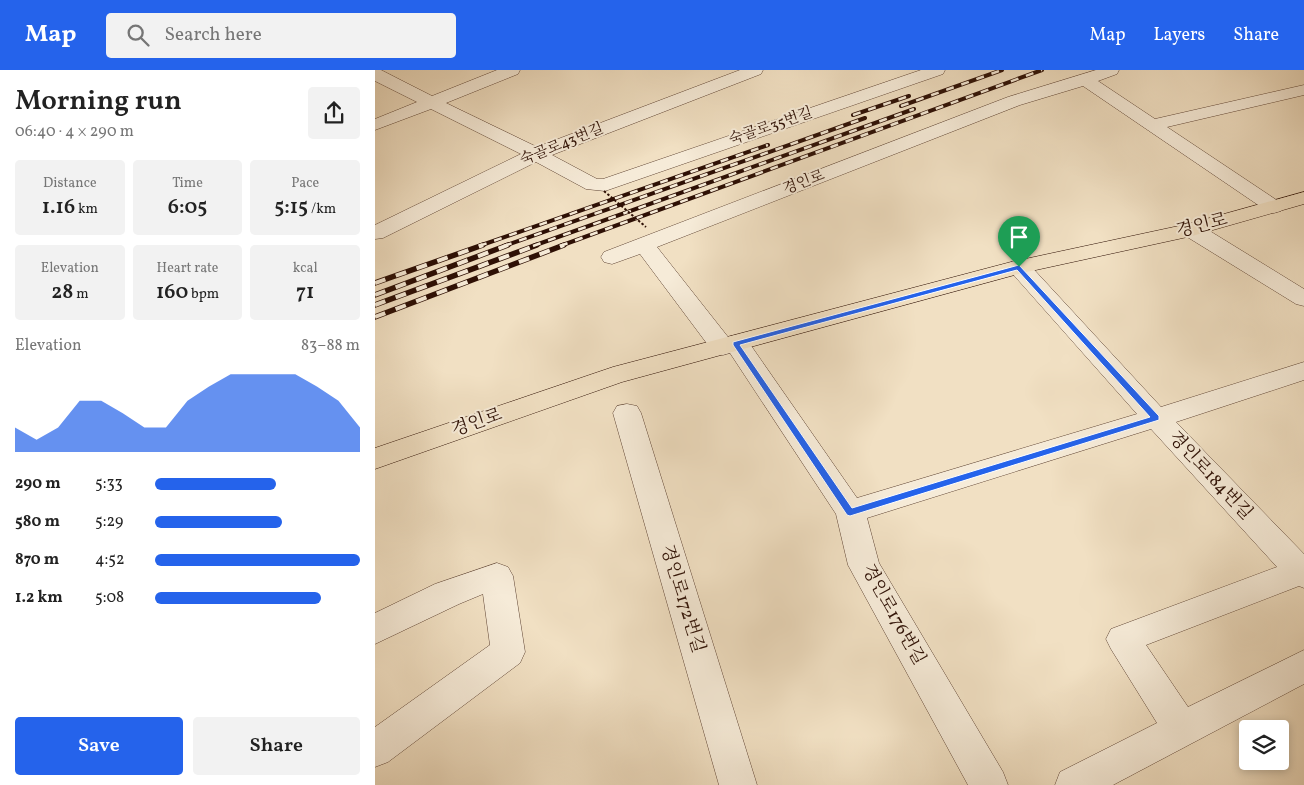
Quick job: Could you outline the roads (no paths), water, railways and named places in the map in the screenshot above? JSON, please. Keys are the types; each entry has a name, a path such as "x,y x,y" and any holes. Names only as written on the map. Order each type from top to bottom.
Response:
{"main road":[{"name":"경인로","path":"375,459 613,376 1019,267 1192,230 1304,198"}],"street":[{"path":"375,125 512,70"},
{"name":"숙골로43번길","path":"375,233 537,154 755,70"},
{"name":"숙골로35번길","path":"537,154 593,185 604,188 937,70"},
{"name":"경인로","path":"612,257 645,236 1014,101 1085,80 1111,70"},
{"path":"375,74 537,154"},
{"path":"1085,80 1274,207"},
{"path":"1152,125 1304,90"},
{"path":"1192,230 1304,299"},
{"path":"645,236 729,345"},
{"name":"경인로184번길","path":"1019,267 1156,418 1303,574 1123,639 1181,729"},
{"name":"경인로176번길","path":"729,345 850,512 864,566 989,785"},
{"path":"850,512 1304,371"},
{"name":"경인로172번길","path":"627,413 738,785"},
{"path":"375,629 447,594 497,576 508,652 375,749"},
{"path":"1073,785 1304,666"}],"railway":[{"path":"901,106 1002,70"},
{"path":"560,246 1042,70"},
{"path":"853,115 909,96"},
{"path":"533,246 914,109"},
{"path":"504,246 865,118"},
{"path":"479,246 768,145"},
{"path":"375,283 483,245"},
{"path":"375,295 508,245"},
{"path":"375,305 537,245"},
{"path":"375,317 564,245"}]}
